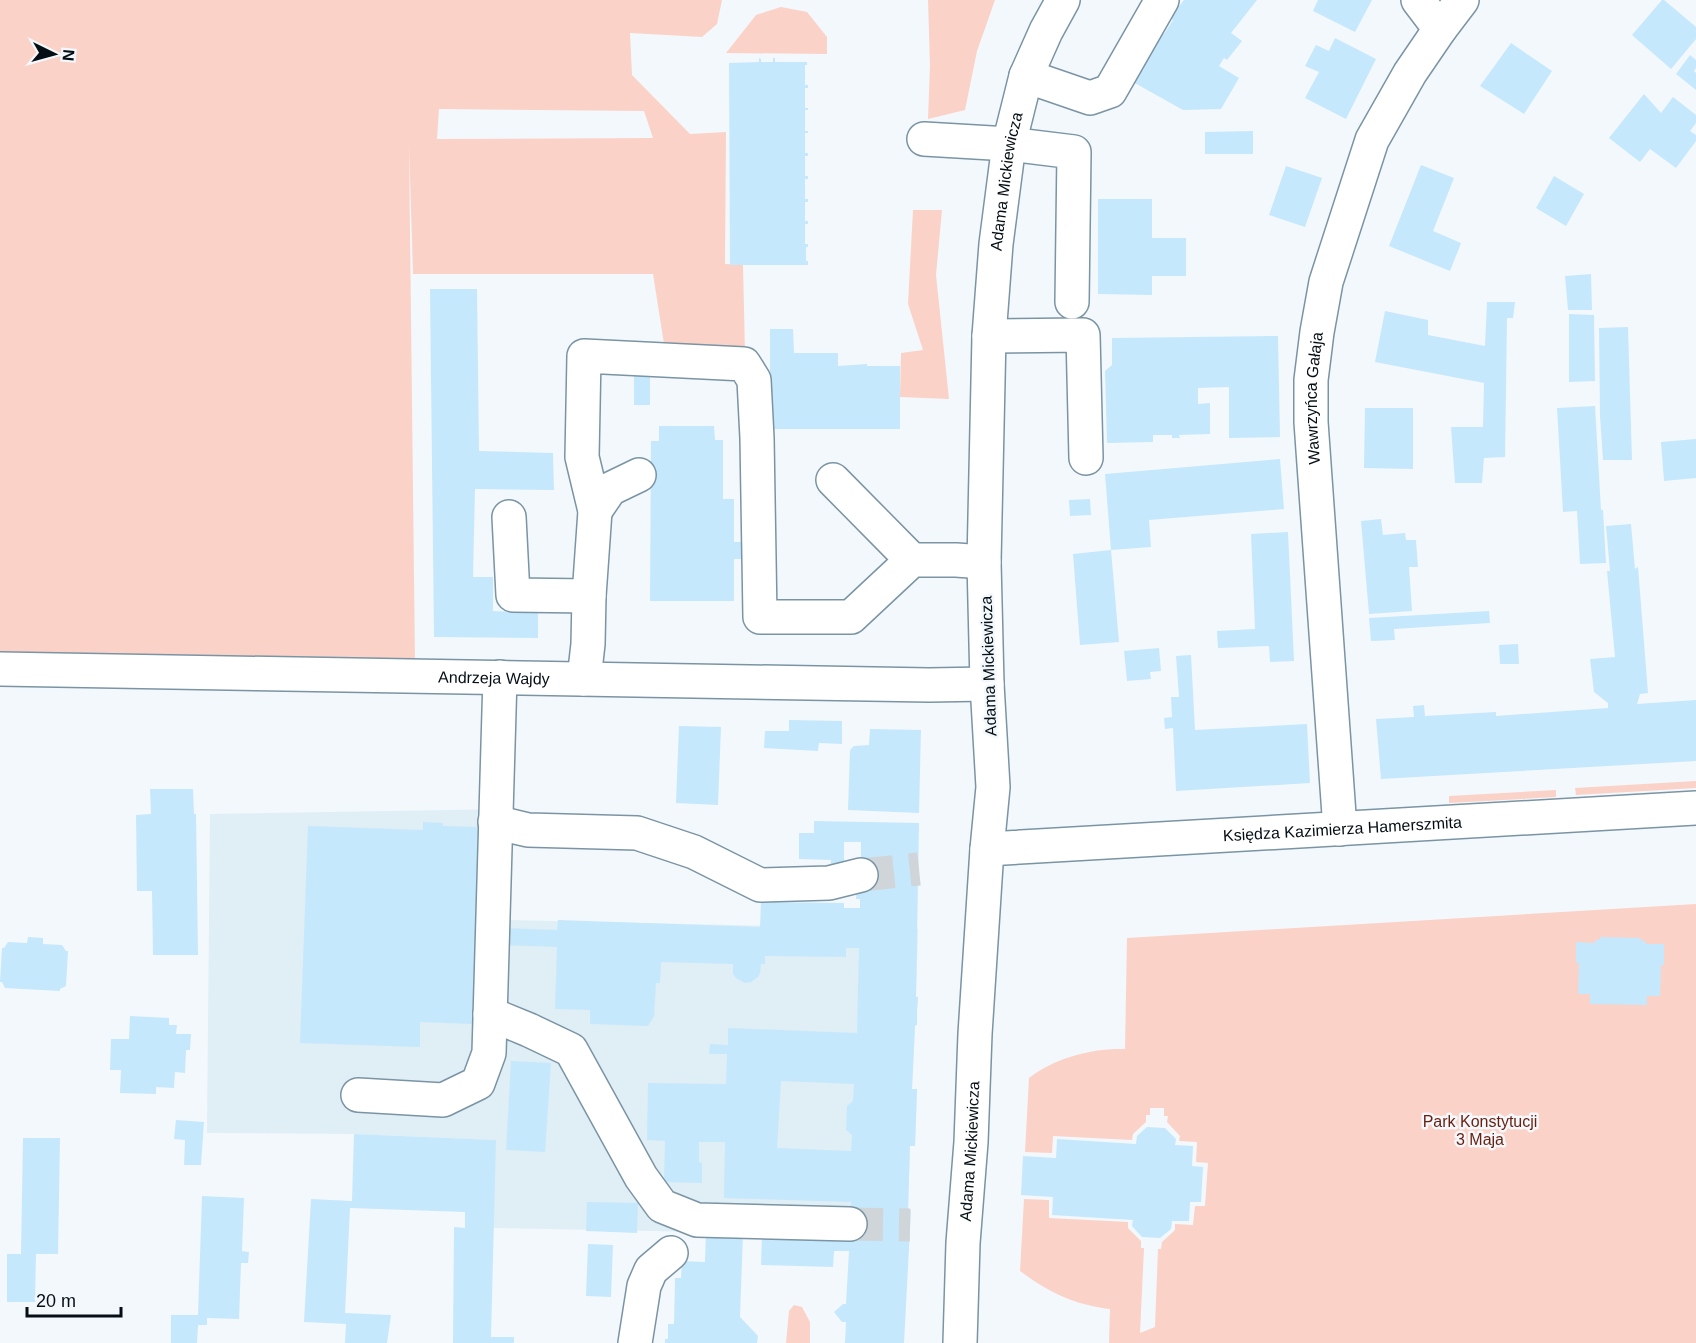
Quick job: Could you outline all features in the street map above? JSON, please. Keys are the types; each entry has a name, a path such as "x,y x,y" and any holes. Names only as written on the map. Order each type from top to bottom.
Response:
{"street":[{"name":"Adama Mickiewicza","path":"960,1343 963,1243 971,1142 975,1034 993,787 987,684 984,562 989,336 996,244 1009,144 1026,76 1063,0"},
{"path":"1026,76 1090,98 1110,91 1162,0"},
{"path":"1419,0 1440,29"},
{"name":"Wawrzyńca Gałaja","path":"1340,829 1311,422 1311,380 1317,332 1326,282 1371,140 1410,73 1462,0"},
{"path":"924,139 1009,144 1074,152 1072,303"},
{"path":"989,336 1083,335 1086,458"},
{"path":"584,679 595,511 582,457 584,356 744,364 754,380 760,617 851,617 912,560 984,562"},
{"path":"595,511 610,489 639,475"},
{"path":"833,480 912,560"},
{"path":"509,517 513,595 589,596"},
{"name":"Andrzeja Wajdy","path":"0,669 987,684"},
{"path":"358,1095 443,1100 478,1083 489,1053 500,678"},
{"name":"Księdza Kazimierza Hamerszmita","path":"987,849 1696,808"},
{"path":"495,822 528,830 638,833 694,852 760,885 829,883 861,875"},
{"path":"490,1014 571,1050 641,1177 662,1206 697,1220 850,1224"},
{"path":"635,1343 644,1286 651,1270 671,1253"}],"shaded area":[{"path":"509,809 506,920 918,929 917,1025 915,1026 912,1089 917,1089 915,1146 910,1146 908,1210 706,1232 493,1228 495,1140 354,1134 207,1133 210,814"}],"green space":[{"path":"0,0 722,0 717,24 702,37 630,33 632,75 690,134 726,132 725,264 743,265 745,353 664,344 653,274 413,274 409,144 415,663 0,657","holes":["439,109 644,111 653,138 437,139"]},
{"path":"928,0 995,0 977,51 965,110 928,119 930,66"},
{"path":"781,7 807,12 827,37 827,54 726,53 756,15"},
{"path":"913,210 942,210 936,275 949,399 900,397 901,353 923,350 908,304"},
{"path":"1696,781 1696,788 1576,795 1575,788"},
{"path":"1556,790 1556,797 1449,803 1449,796"},
{"name":"Park Konstytucji 3 Maja","path":"1696,904 1696,1343 1109,1343 1110,1309 1062,1296 1020,1271 1024,1199 1049,1200 1049,1218 1128,1222 1128,1228 1141,1241 1141,1248 1144,1248 1140,1333 1155,1327 1158,1249 1161,1249 1162,1242 1175,1230 1175,1224 1193,1225 1195,1206 1205,1206 1208,1163 1196,1162 1197,1142 1179,1141 1180,1136 1167,1122 1168,1116 1164,1116 1164,1108 1150,1108 1150,1115 1146,1115 1146,1122 1133,1134 1132,1140 1053,1136 1052,1153 1025,1152 1029,1078 1050,1065 1087,1052 1125,1049 1127,938"},
{"path":"794,1305 802,1307 810,1322 810,1343 786,1343 789,1311"}],"building":[{"path":"1184,0 1257,0 1231,33 1242,41 1227,60 1224,58 1219,66 1239,78 1221,109 1183,110 1133,82 1161,32 1164,34 1173,20 1170,18"},
{"path":"1318,0 1372,0 1355,32 1313,11"},
{"path":"1662,0 1696,27 1696,39 1671,69 1632,35"},
{"path":"1335,38 1376,59 1346,119 1305,98 1319,72 1305,66 1316,45 1329,51"},
{"path":"1511,43 1552,71 1524,114 1480,86"},
{"path":"1690,55 1696,60 1694,71 1696,90 1676,74"},
{"path":"759,58 761,62 773,62 775,58 775,62 807,62 805,85 808,85 808,88 805,88 805,108 808,110 805,110 805,131 808,133 805,133 805,153 808,153 808,156 805,156 805,176 808,176 808,179 805,179 805,199 808,199 808,202 805,202 805,221 808,221 808,224 805,224 805,244 808,244 806,261 808,265 730,265 729,63 759,62"},
{"path":"1644,94 1661,113 1673,97 1696,115 1696,123 1690,131 1696,135 1696,141 1676,168 1650,149 1640,162 1609,138"},
{"path":"1253,131 1253,154 1205,154 1205,132"},
{"path":"1421,165 1454,178 1433,231 1461,243 1450,271 1389,246"},
{"path":"1286,166 1322,178 1305,227 1269,215"},
{"path":"1554,176 1584,194 1566,226 1536,208"},
{"path":"1098,199 1152,199 1152,238 1186,238 1186,276 1152,276 1152,295 1098,294"},
{"path":"1591,274 1592,310 1568,310 1565,276"},
{"path":"430,289 477,289 479,451 553,453 554,490 475,489 473,577 493,577 493,611 538,613 538,638 434,637"},
{"path":"1487,302 1515,302 1513,318 1507,318 1505,457 1484,458 1482,483 1455,483 1451,427 1483,427 1484,383 1375,362 1385,311 1428,320 1428,335 1485,346"},
{"path":"1569,314 1594,315 1595,381 1569,382"},
{"path":"1628,327 1632,460 1603,460 1599,328"},
{"path":"770,329 793,329 794,353 838,353 838,366 867,364 867,366 900,366 900,429 770,429"},
{"path":"1278,336 1280,437 1229,438 1229,387 1198,388 1198,404 1210,403 1210,434 1179,435 1180,438 1172,438 1172,435 1153,435 1153,442 1107,443 1105,371 1112,365 1112,338"},
{"path":"634,366 650,366 650,405 634,405"},
{"path":"1595,406 1606,563 1580,564 1577,511 1563,512 1557,408"},
{"path":"1365,408 1413,408 1413,469 1364,468"},
{"path":"659,426 714,426 715,440 723,440 723,499 734,499 734,542 742,542 742,559 734,559 734,601 650,601 651,441 659,441"},
{"path":"1696,439 1696,478 1664,481 1661,442"},
{"path":"1280,459 1284,509 1149,520 1151,547 1111,550 1105,474"},
{"path":"1090,499 1091,515 1070,516 1069,500"},
{"path":"1381,519 1383,535 1405,533 1406,540 1416,540 1418,567 1409,567 1412,611 1369,614 1361,521"},
{"path":"1631,524 1635,569 1638,567 1648,693 1640,694 1637,704 1696,700 1696,761 1381,779 1376,719 1414,717 1413,706 1424,705 1425,716 1496,712 1496,716 1608,708 1608,703 1594,692 1590,659 1615,657 1607,571 1610,571 1606,526"},
{"path":"1288,532 1294,661 1270,662 1269,646 1218,648 1217,631 1255,629 1251,534"},
{"path":"1111,550 1119,642 1080,645 1073,554"},
{"path":"1489,611 1490,623 1394,629 1395,640 1371,641 1369,618"},
{"path":"1518,644 1519,664 1500,664 1499,645"},
{"path":"1159,648 1161,671 1150,672 1151,679 1127,681 1124,651"},
{"path":"1191,655 1195,730 1307,724 1310,783 1176,791 1173,728 1165,729 1164,718 1172,717 1171,697 1179,697 1176,656"},
{"path":"789,720 842,721 842,744 819,743 818,751 764,748 765,731 789,731"},
{"path":"679,726 721,727 718,805 676,803"},
{"path":"870,729 921,730 919,813 848,810 850,750 854,746 869,745"},
{"path":"150,789 193,789 194,814 196,814 198,955 153,955 152,891 137,891 136,815 151,814"},
{"path":"814,821 919,823 916,997 918,997 912,1089 917,1089 915,1146 910,1146 908,1210 911,1210 904,1343 845,1343 846,1322 842,1322 834,1312 846,1304 849,1251 834,1251 833,1267 761,1265 762,1234 850,1224 851,1202 724,1198 725,1142 699,1142 702,1183 664,1182 665,1141 647,1140 648,1083 726,1084 727,1054 709,1054 710,1044 728,1045 728,1028 857,1033 859,948 846,948 846,957 765,956 765,964 761,964 758,977 745,983 733,974 733,964 661,962 660,983 656,983 654,1016 648,1026 590,1024 590,1010 555,1009 557,947 475,944 472,1024 420,1022 420,1047 300,1043 308,826 423,830 423,822 443,823 443,826 479,827 476,927 557,930 558,920 760,927 761,902 844,903 844,908 860,908 860,899 856,899 857,882 861,882 861,842 844,842 844,868 830,868 831,860 799,859 799,833 814,833","holes":["781,1081 854,1084 853,1101 847,1106 846,1130 852,1135 851,1151 777,1148"]},
{"path":"28,937 43,938 43,944 62,945 68,951 66,986 60,991 5,988 0,982 2,948 8,942 27,943"},
{"path":"1600,937 1641,938 1641,941 1646,941 1646,944 1664,944 1660,996 1647,996 1647,1005 1590,1004 1590,994 1578,994 1579,963 1576,963 1576,942 1595,943 1595,940 1599,940"},
{"path":"130,1016 169,1018 169,1025 177,1025 176,1034 191,1034 190,1050 186,1050 185,1073 175,1072 174,1088 156,1087 156,1094 120,1093 121,1070 110,1070 111,1039 129,1039"},
{"path":"511,1061 551,1063 545,1152 506,1150"},
{"path":"176,1120 204,1122 201,1165 184,1165 185,1140 174,1139"},
{"path":"1147,1127 1165,1128 1176,1139 1175,1145 1193,1146 1192,1166 1203,1167 1201,1202 1190,1202 1189,1221 1172,1221 1171,1229 1160,1238 1142,1237 1132,1226 1133,1220 1052,1215 1053,1197 1021,1195 1023,1156 1056,1158 1057,1139 1136,1144 1137,1136"},
{"path":"354,1134 496,1140 491,1337 514,1337 514,1343 453,1343 454,1227 465,1228 465,1212 350,1208 345,1313 391,1315 387,1343 345,1343 346,1324 304,1322 311,1199 352,1201"},
{"path":"23,1138 60,1138 58,1254 36,1254 35,1302 7,1302 7,1254 21,1254"},
{"path":"202,1196 244,1198 242,1251 249,1252 248,1263 241,1263 239,1319 207,1318 207,1325 198,1325 197,1343 171,1343 171,1315 198,1315"},
{"path":"587,1202 638,1203 637,1233 586,1231"},
{"path":"706,1232 743,1233 740,1317 758,1336 757,1343 665,1343 665,1339 668,1339 668,1324 674,1324 675,1278 681,1278 682,1261 705,1262"},
{"path":"588,1244 613,1245 611,1297 586,1296"}],"tunnel":[{"path":"861,875 919,869"},
{"path":"850,1224 910,1225"}]}
